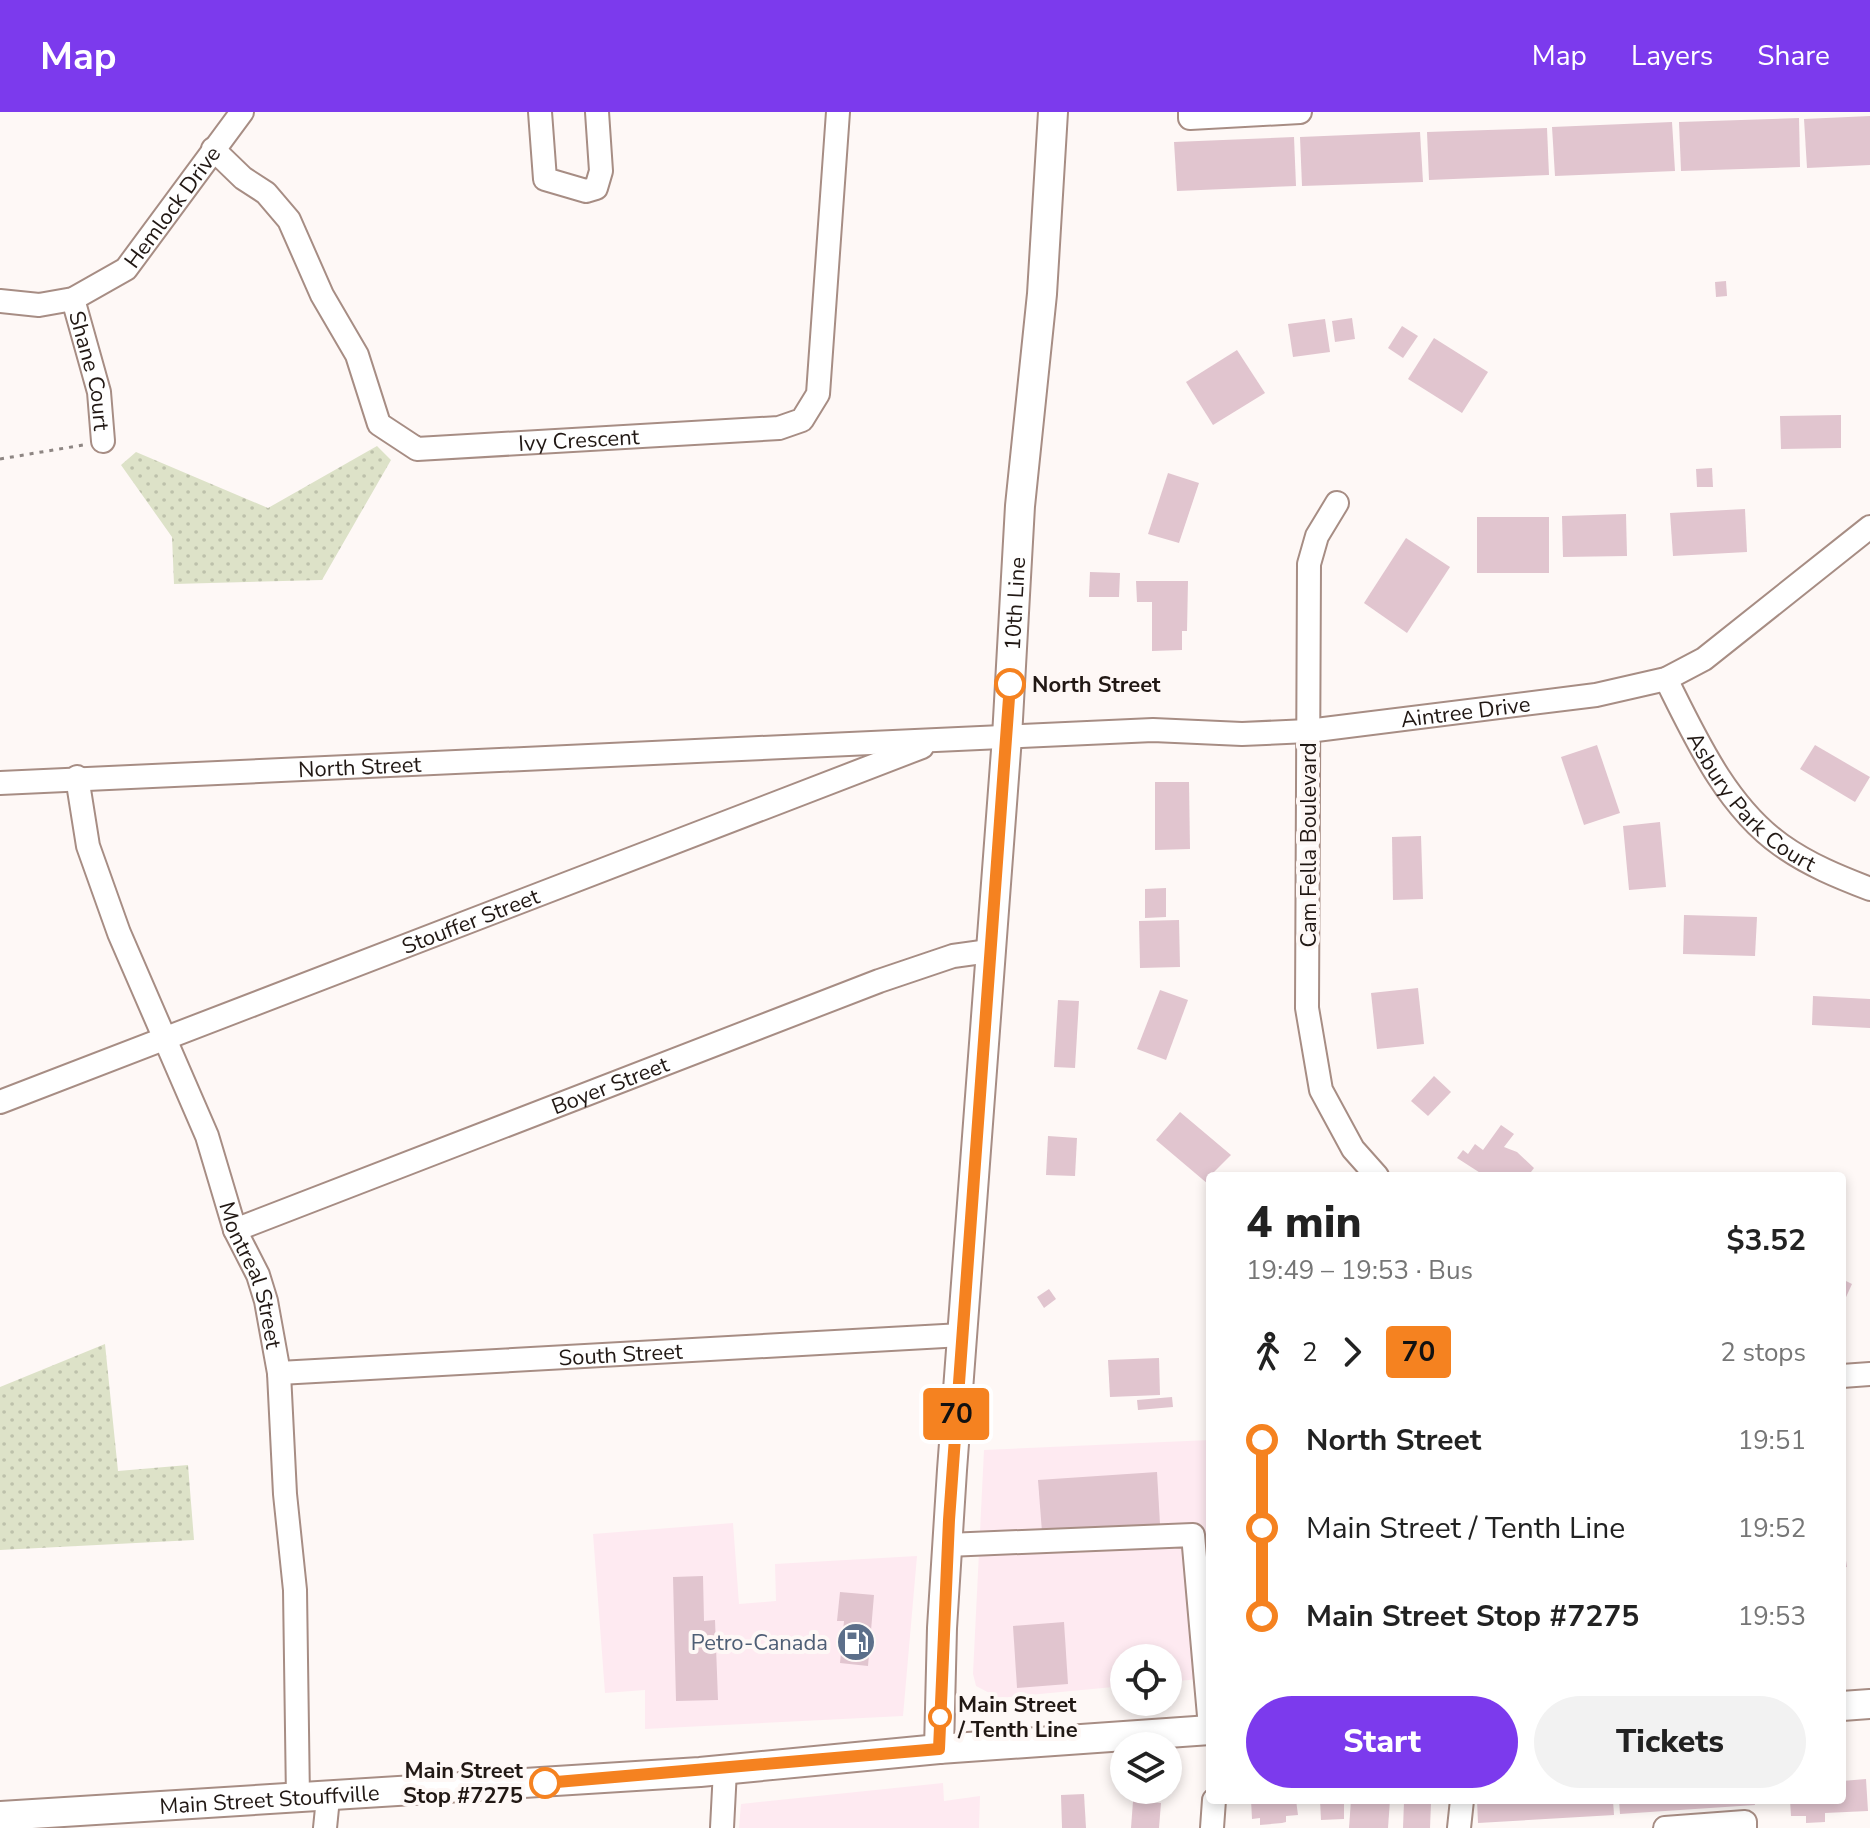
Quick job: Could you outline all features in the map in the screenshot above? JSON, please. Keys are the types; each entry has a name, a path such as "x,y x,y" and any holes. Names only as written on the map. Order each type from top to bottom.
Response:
{"main road":[{"name":"10th Line","path":"939,1749 947,1545 1007,737 1020,506 1042,294 1053,112"},
{"path":"1846,1706 1870,1704"},
{"name":"Main Street Stouffville","path":"0,1816 328,1798 725,1770 939,1749 1206,1729"}],"street":[{"name":"Hemlock Drive","path":"0,301 39,305 73,299 126,269 242,112"},
{"path":"540,112 545,179 586,191 596,188 601,171 597,112"},
{"name":"Ivy Crescent","path":"213,149 243,178 266,193 289,220 322,295 357,355 379,424 417,449 486,448 779,428 802,420 818,394 838,112"},
{"path":"1190,112 1190,118 1300,112"},
{"name":"Shane Court","path":"73,299 99,392 103,441"},
{"name":"Cam Fella Boulevard","path":"1337,503 1317,536 1309,564 1307,1008 1321,1090 1353,1149 1373,1172"},
{"name":"Aintree Drive","path":"1007,737 1153,730 1242,734 1308,731 1596,695 1666,679 1704,659 1870,527"},
{"name":"Asbury Park Court","path":"1666,679 1695,737 1746,810 1779,844 1823,871 1870,889"},
{"name":"North Street","path":"0,783 77,777 1007,737"},
{"name":"Stouffer Street","path":"0,1102 942,740"},
{"name":"Montreal Street","path":"77,777 88,846 163,1040 207,1136 235,1230 258,1275 279,1373 281,1433 295,1590 298,1799"},
{"name":"Boyer Street","path":"235,1230 879,981 953,956 989,951"},
{"name":"South Street","path":"279,1373 962,1335"},
{"path":"1846,1376 1870,1374"},
{"path":"947,1545 1193,1535 1206,1683"},
{"path":"722,1828 725,1770"},
{"path":"325,1828 328,1798"},
{"path":"1212,1828 1214,1804"},
{"path":"1459,1828 1462,1804"},
{"path":"1665,1828 1745,1822 1745,1828"}],"path":[{"path":"0,459 103,441"}],"shaded area":[{"path":"1206,1440 1206,1678 1182,1681 1182,1644 1110,1644 1110,1687 999,1698 976,1686 973,1674 984,1450"},
{"path":"733,1523 739,1604 776,1601 775,1564 917,1556 903,1716 645,1729 645,1690 605,1693 593,1534"},
{"path":"943,1783 944,1801 980,1796 979,1828 739,1828 741,1804"}],"green space":[{"path":"377,446 391,460 322,580 174,584 172,537 121,465 136,452 268,508"},
{"path":"105,1344 118,1471 188,1465 194,1540 0,1550 0,1387"}],"building":[{"path":"1870,116 1870,165 1807,168 1804,119"},
{"path":"1799,118 1800,167 1681,171 1679,122"},
{"path":"1672,122 1675,171 1555,176 1552,127"},
{"path":"1547,128 1549,175 1429,180 1427,132"},
{"path":"1420,132 1423,182 1302,186 1300,137"},
{"path":"1294,137 1296,186 1177,191 1174,142"},
{"path":"1726,281 1727,296 1716,297 1715,282"},
{"path":"1352,318 1355,339 1335,342 1332,321"},
{"path":"1325,319 1330,352 1293,357 1288,324"},
{"path":"1402,326 1418,336 1403,358 1388,348"},
{"path":"1434,338 1488,372 1462,413 1408,379"},
{"path":"1237,350 1265,393 1213,425 1186,382"},
{"path":"1841,415 1841,448 1781,449 1780,416"},
{"path":"1712,468 1713,487 1697,487 1696,469"},
{"path":"1168,473 1199,483 1179,543 1148,534"},
{"path":"1745,509 1747,552 1673,556 1670,513"},
{"path":"1626,514 1627,556 1563,557 1562,516"},
{"path":"1477,517 1549,517 1549,573 1477,573"},
{"path":"1406,538 1450,567 1407,633 1364,603"},
{"path":"1090,572 1120,573 1119,597 1089,597"},
{"path":"1136,581 1188,581 1187,631 1182,631 1182,650 1152,651 1152,602 1137,602"},
{"path":"1597,745 1620,813 1584,825 1561,757"},
{"path":"1815,745 1870,777 1855,802 1800,769"},
{"path":"1155,782 1189,782 1190,849 1155,850"},
{"path":"1660,822 1666,887 1629,890 1623,826"},
{"path":"1421,836 1423,899 1393,900 1392,837"},
{"path":"1166,888 1166,917 1145,918 1145,889"},
{"path":"1684,915 1757,917 1755,956 1683,954"},
{"path":"1179,920 1180,967 1140,968 1139,921"},
{"path":"1418,988 1424,1044 1377,1049 1371,993"},
{"path":"1160,990 1188,1000 1166,1060 1137,1049"},
{"path":"1813,996 1870,999 1870,1028 1812,1025"},
{"path":"1058,1000 1079,1001 1075,1068 1054,1067"},
{"path":"1434,1076 1451,1092 1428,1116 1411,1101"},
{"path":"1180,1112 1231,1155 1214,1172 1206,1172 1206,1182 1156,1140"},
{"path":"1501,1125 1514,1134 1504,1147 1517,1152 1534,1168 1531,1172 1479,1172 1457,1158 1463,1150 1468,1154 1475,1144 1483,1150"},
{"path":"1048,1136 1077,1138 1075,1176 1046,1175"},
{"path":"1846,1281 1852,1284 1846,1297"},
{"path":"1049,1289 1056,1299 1044,1308 1037,1297"},
{"path":"1159,1358 1160,1395 1110,1397 1108,1360"},
{"path":"1172,1397 1173,1407 1138,1410 1137,1400"},
{"path":"1157,1472 1160,1524 1042,1532 1038,1480"},
{"path":"703,1576 704,1621 715,1620 718,1700 676,1701 673,1577"},
{"name":"Petro-Canada","path":"840,1592 874,1595 868,1666 840,1663 844,1621 837,1621"},
{"path":"1064,1622 1068,1684 1017,1688 1013,1626"},
{"path":"1866,1779 1868,1811 1825,1813 1825,1822 1806,1823 1806,1816 1791,1816 1790,1804 1846,1804 1846,1781"},
{"path":"1084,1794 1086,1828 1062,1828 1061,1795"},
{"path":"1133,1804 1161,1804 1159,1828 1131,1828"},
{"path":"1251,1804 1297,1804 1298,1815 1286,1816 1286,1822 1260,1825 1260,1818 1252,1819"},
{"path":"1320,1804 1344,1804 1344,1819 1321,1820"},
{"path":"1351,1804 1390,1804 1388,1828 1349,1828"},
{"path":"1404,1804 1431,1804 1430,1828 1403,1828"},
{"path":"1477,1804 1613,1804 1614,1815 1478,1823"},
{"path":"1619,1804 1755,1805 1620,1814"}],"bus line":[{"name":"70","path":"545,1783 725,1770 939,1749 949,1520 1010,684"}],"place":[{"name":"North Street","path":"1010,684"},
{"name":"Petro-Canada","path":"856,1642"},
{"name":"Main Street / Tenth Line","path":"940,1717"},
{"name":"Main Street Stop #7275","path":"545,1783"}]}
